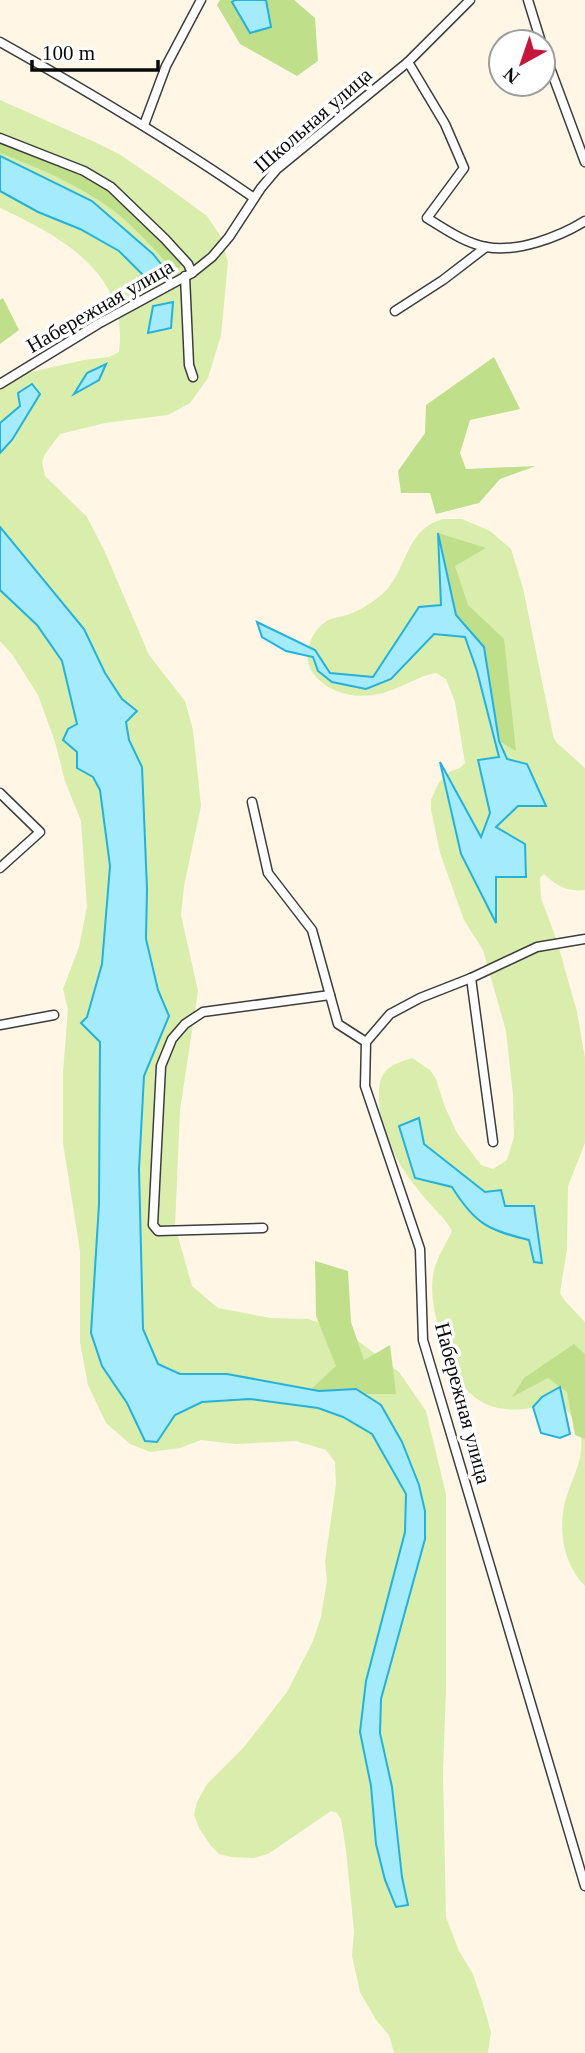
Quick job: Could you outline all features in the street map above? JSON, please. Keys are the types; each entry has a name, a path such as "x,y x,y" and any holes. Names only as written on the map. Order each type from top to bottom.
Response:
{"street":[{"path":"144,125 166,66 201,0"},
{"name":"Школьная улица","path":"188,275 212,257 229,237 254,198 278,169 408,61 470,0"},
{"path":"528,0 537,28"},
{"path":"0,42 185,150 254,198"},
{"path":"408,61 445,124 464,167 427,218 457,236 486,247 523,245 573,228 585,221"},
{"path":"557,87 585,162"},
{"name":"Набережная улица","path":"0,138 84,171 111,187 188,264 188,275 110,317 0,384"},
{"path":"395,312 486,247"},
{"path":"188,275 189,365 193,377"},
{"path":"0,793 40,832 0,869"},
{"path":"252,802 268,873 312,930 338,1024 366,1042 390,1014 420,998 537,947 585,939"},
{"path":"471,978 493,1142"},
{"path":"263,1228 158,1230 153,1225 161,1066 172,1040 186,1024 204,1012 330,995"},
{"path":"0,1025 54,1015"},
{"name":"Набережная улица","path":"366,1042 365,1086 420,1249 423,1340 585,1886"}],"green space":[{"path":"220,0 294,0 315,18 318,61 297,76 240,44 217,5"},
{"path":"0,100 119,154 159,181 207,216 220,235 228,262 221,335 208,378 190,403 168,415 105,423 60,434 42,462 45,476 87,517 149,655 185,701 193,730 201,806 184,886 181,915 198,991 180,1110 175,1226 192,1286 218,1308 270,1318 308,1319 345,1331 399,1372 426,1411 446,1494 446,1690 443,1772 446,1917 459,1951 473,1974 482,2001 491,2032 488,2053 394,2053 389,2035 376,2020 360,1992 352,1956 354,1931 346,1850 341,1819 337,1813 331,1811 268,1854 254,1858 219,1854 199,1828 194,1815 197,1802 207,1784 244,1747 287,1692 313,1641 321,1617 327,1580 325,1562 336,1484 335,1462 326,1450 296,1441 236,1444 201,1440 180,1448 150,1452 130,1444 106,1423 88,1385 80,1342 80,1251 63,1143 63,1073 68,1009 63,989 79,947 87,907 81,821 65,781 55,742 38,695 12,654 0,641 0,379 109,357 119,352 119,324 113,300 102,279 86,261 46,231 0,208"},
{"path":"0,142 64,166 112,193 154,232 182,265 175,272 113,210 58,178 0,153"},
{"path":"3,298 19,330 0,344 0,300"},
{"path":"494,357 520,409 470,420 460,453 466,469 536,466 500,479 479,503 436,514 430,493 401,493 398,471 425,433 426,405"},
{"path":"444,519 462,519 490,531 511,549 523,588 553,735 556,742 585,768 585,890 562,887 544,874 540,878 541,898 557,941 577,1012 585,1058 585,1143 568,1186 567,1249 560,1293 585,1322 585,1586 571,1566 562,1531 564,1507 581,1452 578,1427 558,1401 514,1410 496,1407 480,1401 456,1376 440,1334 432,1287 435,1266 452,1231 400,1164 383,1127 380,1113 379,1090 382,1076 390,1067 412,1058 430,1070 436,1079 457,1133 481,1165 493,1169 507,1160 514,1137 513,1095 506,1031 483,950 464,920 440,853 431,809 431,800 439,782 465,763 455,702 446,679 436,673 387,692 365,696 344,694 325,685 309,665 310,641 319,628 328,620 350,614 381,595 395,578 416,538 432,523"},
{"path":"438,533 486,548 455,566 468,605 504,639 516,751 499,741 484,647 456,615"},
{"path":"315,1261 348,1271 351,1322 364,1360 390,1345 396,1394 306,1394 336,1366 316,1316"},
{"path":"574,1344 585,1354 585,1439 575,1435 567,1392 548,1378 512,1397 524,1378"}],"water":[{"path":"266,0 271,27 250,33 232,2"},
{"path":"0,156 92,201 153,254 169,274 149,281 119,251 0,191"},
{"path":"173,302 171,328 148,333 153,306"},
{"path":"106,364 99,380 74,394 87,373"},
{"path":"32,384 40,394 12,440 0,453 0,423 20,406 18,393"},
{"path":"0,527 84,629 105,673 122,699 137,711 126,722 129,740 142,767 147,889 146,939 158,990 169,1016 144,1076 139,1169 143,1329 158,1364 180,1374 227,1374 319,1391 356,1389 381,1405 402,1442 419,1485 425,1511 425,1539 381,1699 380,1733 392,1787 402,1877 408,1905 396,1907 385,1880 376,1844 371,1786 360,1732 366,1681 405,1532 406,1494 372,1434 343,1417 318,1408 250,1399 202,1402 175,1415 157,1442 145,1441 127,1403 102,1366 91,1333 99,1204 100,1042 81,1023 87,1017 102,964 110,866 100,790 93,777 77,768 77,752 63,740 68,729 77,724 62,661 37,625 0,590"},
{"path":"438,533 456,615 484,647 499,741 507,759 527,764 546,806 518,806 496,827 525,844 526,877 496,877 496,923 461,854 440,762 481,837 490,813 478,760 499,757 477,671 465,637 434,634 391,679 366,689 332,682 318,671 313,657 286,651 262,637 257,622 315,650 330,673 373,677 419,607 441,605"},
{"path":"419,1118 424,1144 485,1192 501,1190 505,1206 534,1206 542,1263 534,1262 529,1240 503,1233 484,1224 468,1209 452,1187 415,1178 399,1126"},
{"path":"560,1387 570,1434 560,1438 541,1433 533,1407 542,1397"}]}
